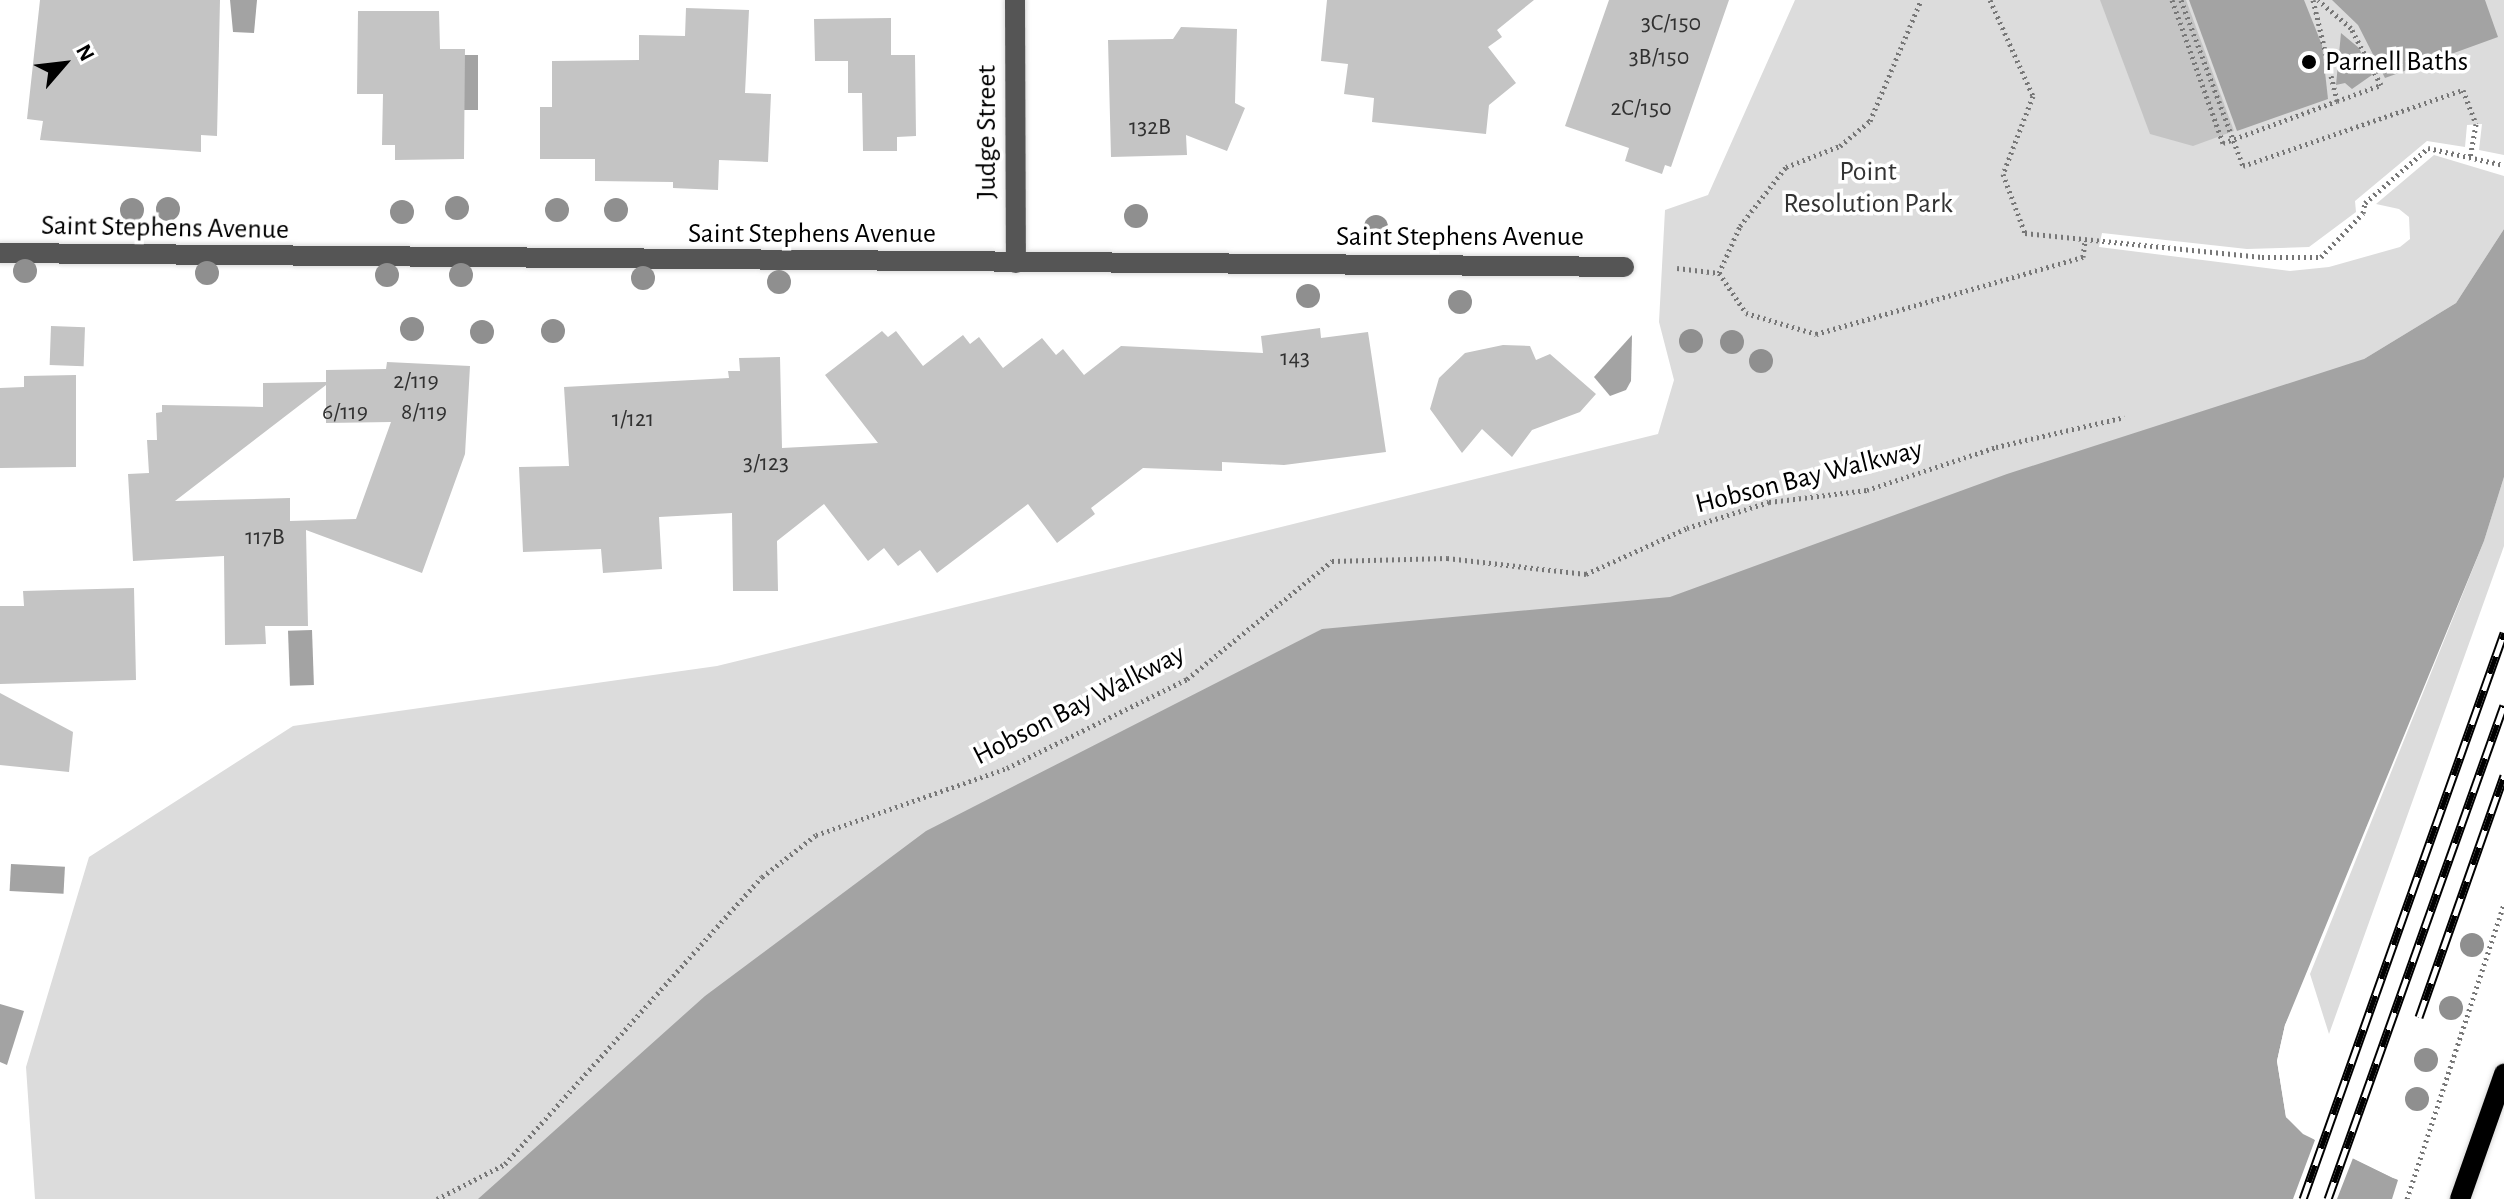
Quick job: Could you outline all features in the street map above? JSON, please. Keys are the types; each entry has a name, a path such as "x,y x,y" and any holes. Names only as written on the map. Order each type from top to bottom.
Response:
{"main road":[{"path":"2460,1199 2504,1074"}],"street":[{"name":"Judge Street","path":"1015,0 1016,263"},
{"name":"Saint Stephens Avenue","path":"0,253 1624,267"}],"path":[{"path":"1719,273 1740,226 1786,167 1840,146 1870,121 1921,0"},
{"path":"1990,0 2033,96 2003,174 2025,233 2179,250 2321,257 2363,213 2365,203 2428,148 2504,165"},
{"path":"2172,0 2223,143 2381,85 2351,28 2316,0"},
{"path":"2181,0 2243,166 2463,90 2476,124 2470,157"},
{"path":"2316,0 2337,101"},
{"path":"1677,268 1719,273 1746,313 1816,334 2083,257 2085,241"},
{"name":"Hobson Bay Walkway","path":"437,1199 505,1164 762,877 816,835 1007,768 1187,679 1332,561 1447,558 1586,574 1687,528 1769,502 1867,490 1996,447 2125,417"},
{"path":"2407,1199 2504,904"}],"green space":[{"name":"Point Resolution Park","path":"1795,0 2504,0 2504,155 2479,150 2482,124 2467,125 2465,147 2427,141 2355,201 2356,212 2309,247 2247,249 2102,233 2099,247 2290,271 2329,267 2400,247 2410,239 2409,217 2399,209 2376,204 2434,155 2504,176 2504,229 2456,303 2364,359 1759,1199 35,1199 26,1067 89,857 293,726 717,666 1658,434 1674,380 1659,322 1665,210 1708,195"},
{"path":"2504,477 2504,546 2329,1034 2310,974 2484,541"}],"shaded area":[{"path":"230,0 257,0 254,33 233,32"},
{"path":"2189,0 2304,0 2322,45 2328,99 2237,131"},
{"path":"2332,0 2485,0 2498,37 2385,78 2358,25"},
{"path":"2341,33 2359,48 2372,75 2352,89 2345,83 2336,85"},
{"path":"461,55 478,55 478,110 461,110"},
{"path":"2504,229 2504,477 2484,541 2285,1025 2277,1061 2286,1117 2303,1134 2393,1178 2475,1199 478,1199 705,996 926,831 1322,629 1670,597 2007,474 2364,359 2456,303"},
{"path":"1632,335 1631,381 1626,390 1610,396 1594,377"},
{"path":"312,630 314,685 290,686 288,631"},
{"path":"11,864 65,867 64,894 10,891"},
{"path":"0,1004 24,1011 7,1065 0,1062"}],"pier":[{"path":"2310,974 2281,1061 2290,1115 2305,1130 2395,1175 2479,1199 2392,1199 2398,1180 2353,1158 2337,1199 2293,1199 2315,1140 2286,1117 2277,1061 2285,1025"}],"building":[{"path":"40,0 220,0 217,136 201,135 201,152 40,140 43,121 27,119"},
{"path":"1327,0 1534,0 1497,30 1502,37 1488,47 1516,83 1489,105 1486,134 1372,122 1374,98 1344,94 1348,64 1321,61"},
{"path":"1609,0 1729,0 1671,167 1665,165 1662,174 1625,161 1629,148 1565,126"},
{"path":"2100,0 2186,0 2234,131 2193,146 2150,134"},
{"path":"686,8 749,10 745,93 771,94 768,162 719,160 718,190 673,188 673,182 595,181 595,159 540,159 540,107 552,107 552,61 639,60 639,35 685,36"},
{"path":"358,11 439,11 440,49 465,49 464,159 395,160 395,145 382,145 383,94 357,94"},
{"path":"891,18 891,55 915,55 916,136 897,137 897,151 863,151 862,93 848,93 848,61 815,61 814,19"},
{"path":"1181,27 1237,29 1235,103 1245,108 1227,151 1186,135 1187,155 1111,157 1108,40 1173,39"},
{"path":"51,326 85,327 84,366 50,365"},
{"path":"1320,328 1321,338 1368,332 1386,452 1284,465 1222,462 1222,471 1143,468 1091,508 1095,514 1057,543 1028,504 937,573 920,550 898,566 884,548 868,561 824,504 777,541 778,591 733,591 732,513 659,517 662,569 603,573 601,549 523,552 519,467 569,466 564,387 729,378 728,371 740,371 739,358 780,357 782,448 878,443 825,375 882,331 888,337 896,331 923,366 963,335 970,344 979,337 1003,368 1042,338 1056,355 1063,349 1084,375 1121,346 1263,353 1261,336"},
{"path":"1503,345 1530,346 1536,360 1550,354 1596,394 1580,412 1532,430 1512,457 1482,429 1462,453 1430,409 1439,378 1465,353"},
{"path":"387,362 470,366 465,454 422,573 306,530 308,626 265,626 266,644 225,645 224,556 133,561 128,474 149,473 147,440 157,440 156,413 162,412 162,405 263,407 263,383 326,382 326,370 386,369","holes":["326,385 326,423 391,422 356,519 290,521 290,498 175,501"]},
{"path":"76,375 76,467 0,468 0,388 24,387 24,376"},
{"path":"134,588 136,680 0,684 0,606 24,606 23,591"},
{"path":"0,693 73,732 69,772 0,765"}],"railway":[{"path":"2303,1199 2504,633"},
{"path":"2328,1199 2504,705"},
{"path":"2419,1017 2504,775"}],"place":[{"name":"Parnell Baths","path":"2309,62"}]}
